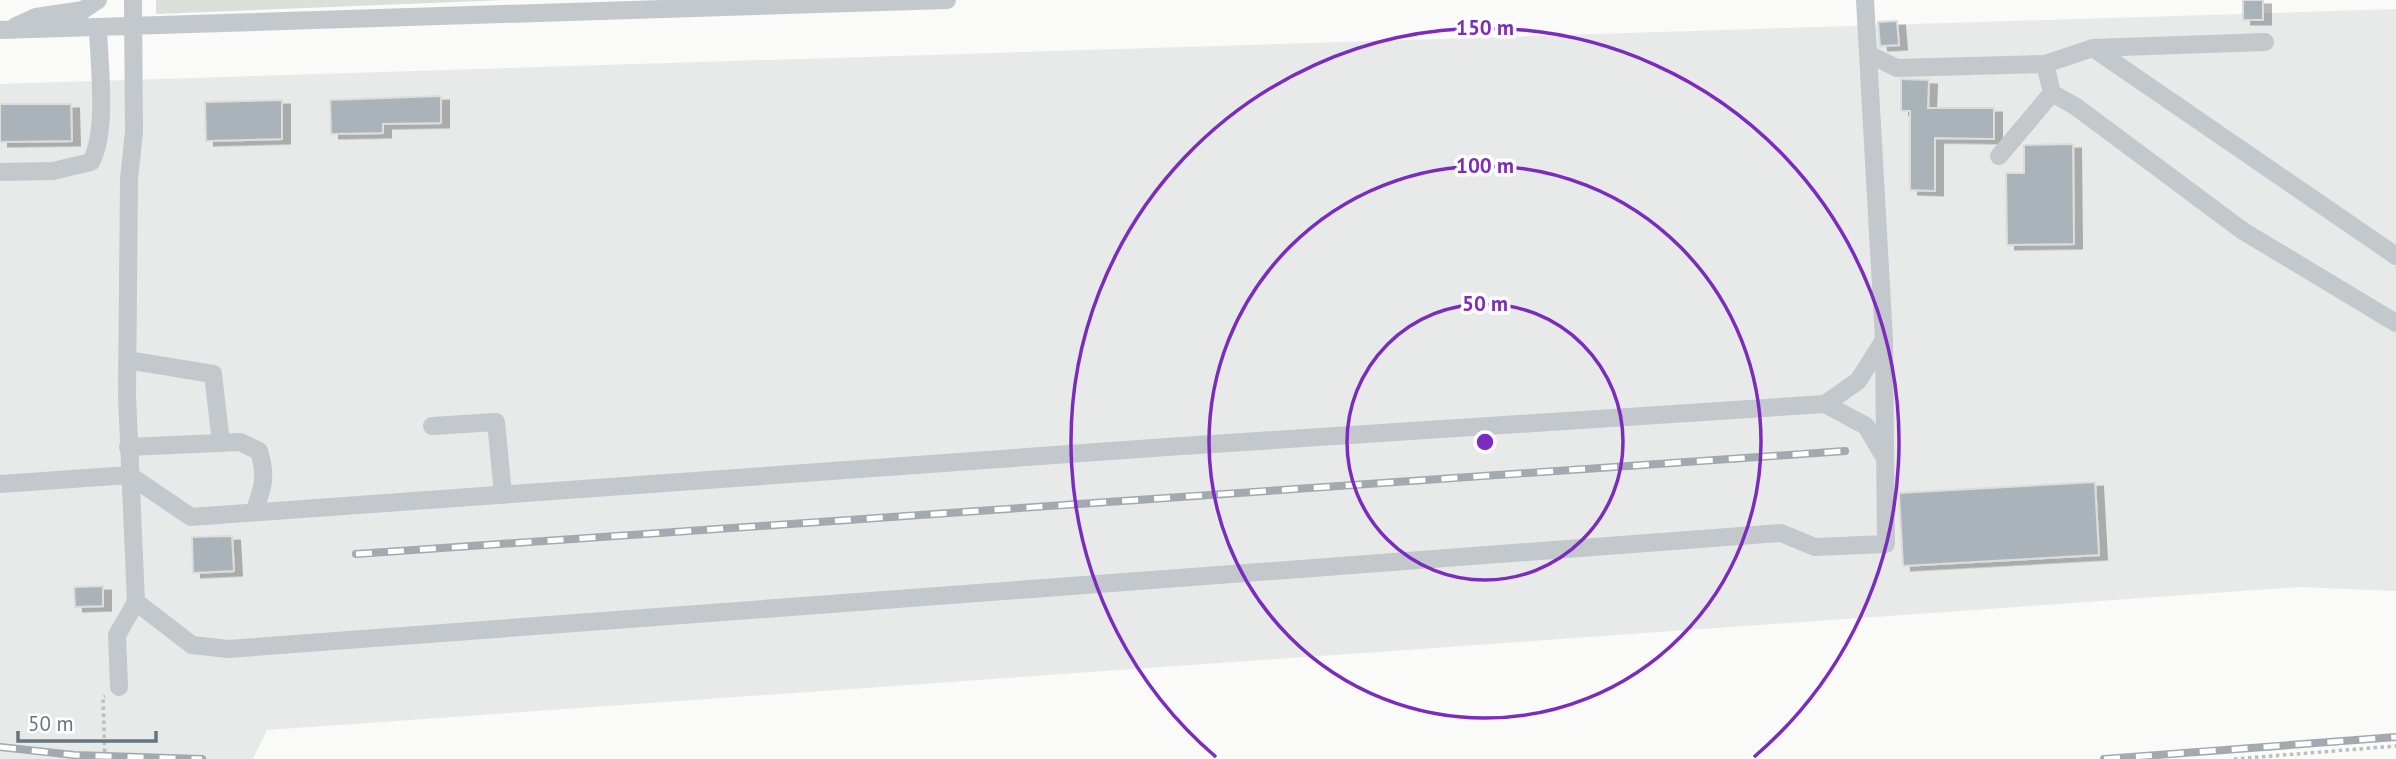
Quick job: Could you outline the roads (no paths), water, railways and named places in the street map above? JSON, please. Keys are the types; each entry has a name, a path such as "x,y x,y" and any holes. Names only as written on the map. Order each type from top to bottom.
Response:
{"street":[{"path":"3,30 36,17 83,10 98,0"},
{"path":"119,687 117,635 136,602 129,475 127,360 129,179 134,132 133,0"},
{"path":"3,30 947,0"},
{"path":"136,602 192,645 228,649 1781,533 1815,547 1886,544 1884,340 1865,0"},
{"path":"0,172 53,171 91,163 97,151 100,131 98,28"},
{"path":"1868,54 1897,68 2045,64 2093,48 2265,42"},
{"path":"2093,48 2396,256"},
{"path":"2045,64 2052,93 2074,106 2243,231 2396,323"},
{"path":"1999,156 2052,93"},
{"path":"1825,404 1858,380 1884,340"},
{"path":"127,360 213,374 221,443"},
{"path":"0,484 129,475 191,517 1167,447 1825,404 1866,426 1885,458"},
{"path":"432,426 496,422 503,494"},
{"path":"128,447 240,442 259,452 264,469 263,489 254,512"}],"railway":[{"path":"356,554 1845,451"},
{"path":"2104,759 2396,737"},
{"path":"0,747 74,755 202,759"}]}
